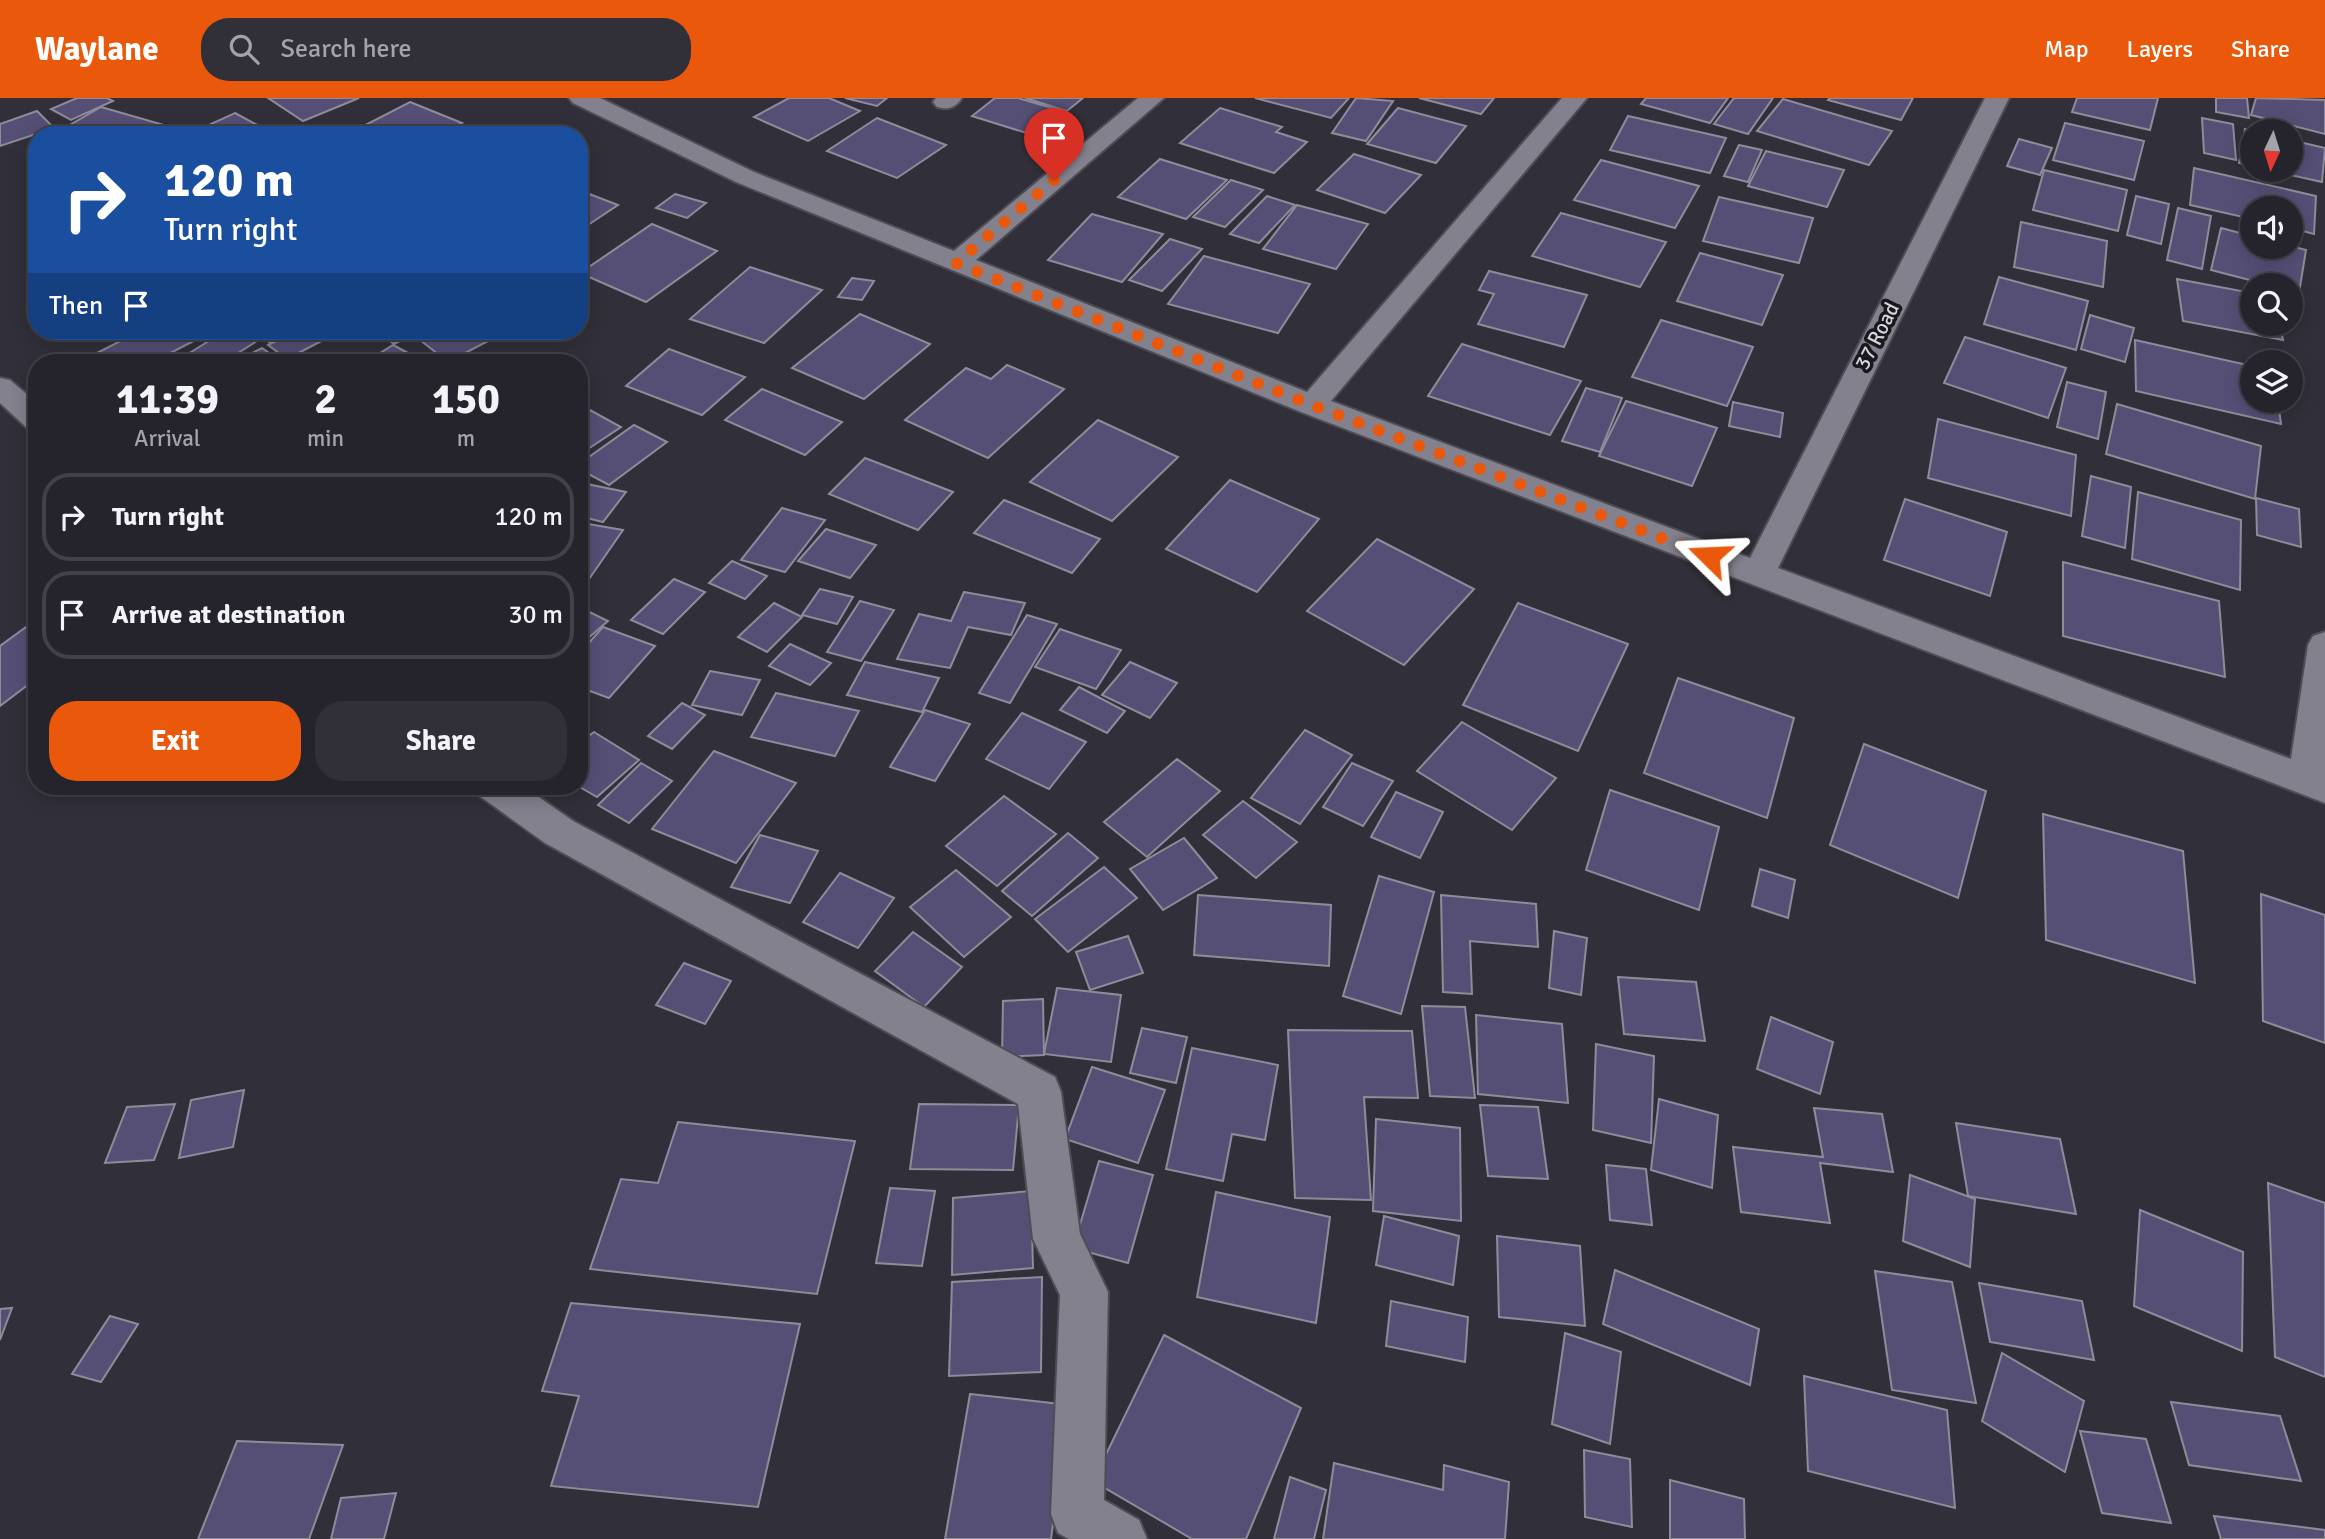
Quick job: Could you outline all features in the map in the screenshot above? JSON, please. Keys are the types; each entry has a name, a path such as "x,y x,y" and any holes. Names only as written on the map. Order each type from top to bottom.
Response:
{"street":[{"path":"582,98 745,177 1312,405 2316,784 2325,645"},
{"path":"956,263 1152,98"},
{"path":"1312,405 1575,98"},
{"name":"37 Road","path":"1758,575 1997,98"},
{"path":"0,387 28,412"},
{"path":"507,795 559,832 1039,1092 1057,1239 1084,1292 1077,1514 1120,1539"}],"building":[{"path":"77,98 107,98 113,101 71,120 51,109"},
{"path":"268,98 359,98 303,121"},
{"path":"789,98 829,98 860,111 808,141 754,117"},
{"path":"845,98 887,98 877,106"},
{"path":"995,98 1018,98 1062,111 1033,135 972,116"},
{"path":"1025,98 1083,98 1067,111"},
{"path":"1255,98 1349,98 1331,118"},
{"path":"1356,98 1393,101 1366,141 1332,133"},
{"path":"1419,98 1494,98 1481,114"},
{"path":"1646,98 1728,98 1710,123 1641,104"},
{"path":"1734,98 1773,98 1748,134 1714,124"},
{"path":"1913,98 1901,120 1828,100"},
{"path":"2077,98 2158,98 2150,130 2072,112"},
{"path":"2216,98 2247,98 2249,118 2216,112"},
{"path":"2256,98 2325,100 2325,134 2303,128 2303,119 2267,119 2251,115"},
{"path":"1783,99 1892,131 1869,165 1757,131"},
{"path":"410,102 462,123 457,126 363,126"},
{"path":"101,107 164,125 162,126 68,126"},
{"path":"1220,108 1282,127 1276,132 1307,142 1274,173 1180,143"},
{"path":"1398,108 1466,126 1436,163 1367,144"},
{"path":"37,111 52,126 28,126 28,137 0,146 0,124"},
{"path":"235,113 259,126 206,126"},
{"path":"1628,116 1726,138 1710,173 1610,150"},
{"path":"877,118 946,145 897,178 827,151"},
{"path":"2202,118 2233,124 2236,160 2204,153"},
{"path":"2065,123 2144,141 2134,180 2053,160"},
{"path":"2019,139 2052,148 2040,175 2007,166"},
{"path":"2303,143 2325,148 2322,182 2303,178"},
{"path":"1739,145 1762,150 1748,182 1724,176"},
{"path":"1766,151 1844,170 1827,207 1748,186"},
{"path":"1354,154 1421,175 1385,213 1317,190"},
{"path":"1160,159 1227,180 1186,219 1118,197"},
{"path":"1601,160 1699,186 1675,228 1574,200"},
{"path":"2194,168 2240,179 2240,182 2255,182 2316,196 2314,234 2303,231 2303,196 2240,196 2240,216 2190,205"},
{"path":"2044,170 2127,190 2118,231 2033,210"},
{"path":"1231,180 1263,190 1225,227 1193,217"},
{"path":"588,193 618,205 588,225"},
{"path":"675,194 706,203 687,218 656,208"},
{"path":"1267,196 1295,205 1259,243 1230,234"},
{"path":"2136,196 2169,204 2161,244 2127,235"},
{"path":"1719,197 1813,218 1799,263 1703,241"},
{"path":"1297,205 1368,224 1336,269 1263,249"},
{"path":"2178,208 2211,216 2202,269 2167,260"},
{"path":"1561,213 1666,242 1640,287 1532,256"},
{"path":"1092,214 1163,234 1122,282 1048,260"},
{"path":"2021,222 2107,241 2103,287 2014,267"},
{"path":"652,224 717,251 646,302 588,277 588,268"},
{"path":"2221,228 2240,233 2240,259 2303,259 2303,249 2306,250 2302,273 2240,273 2240,278 2211,270"},
{"path":"1170,239 1202,249 1162,291 1129,280"},
{"path":"1700,253 1783,275 1762,325 1677,301"},
{"path":"1204,256 1310,284 1278,333 1168,304"},
{"path":"750,267 822,290 764,343 690,319"},
{"path":"1489,271 1587,295 1564,347 1478,324 1494,294 1479,290"},
{"path":"1999,277 2088,301 2076,350 1984,324"},
{"path":"852,278 874,281 862,300 838,297"},
{"path":"2177,279 2240,291 2240,332 2183,321"},
{"path":"860,314 930,344 864,399 792,368"},
{"path":"2090,315 2134,328 2125,362 2081,349"},
{"path":"1661,320 1753,347 1727,406 1632,377"},
{"path":"2262,336 2282,336 2283,340"},
{"path":"1965,337 2066,368 2048,418 1944,383"},
{"path":"122,340 196,340 168,354 95,354"},
{"path":"210,340 257,341 237,354 188,354"},
{"path":"278,340 323,340 297,354 280,354 268,345"},
{"path":"420,340 490,340 463,354 438,354"},
{"path":"2135,340 2240,363 2240,413 2280,413 2281,424 2136,391"},
{"path":"1462,344 1581,381 1550,435 1428,396"},
{"path":"393,345 410,354 379,354"},
{"path":"262,348 271,354 250,354"},
{"path":"669,349 745,377 702,415 626,386"},
{"path":"1007,365 1064,389 988,458 905,420 966,368 991,379"},
{"path":"2067,382 2106,392 2098,439 2057,427"},
{"path":"1586,388 1622,398 1600,452 1562,441"},
{"path":"762,389 842,422 805,455 725,420"},
{"path":"1626,401 1717,428 1692,486 1599,456"},
{"path":"1733,402 1783,413 1780,437 1729,426"},
{"path":"2117,404 2261,446 2255,499 2106,454"},
{"path":"588,409 621,427 588,449"},
{"path":"1938,419 2076,455 2071,516 1928,478"},
{"path":"1098,420 1178,457 1112,521 1030,482"},
{"path":"634,425 667,442 609,485 588,474 588,458"},
{"path":"865,458 953,492 918,530 829,494"},
{"path":"2091,476 2131,487 2125,548 2082,536"},
{"path":"1230,480 1319,519 1257,592 1166,549"},
{"path":"588,484 626,492 603,522 588,518"},
{"path":"2138,492 2241,520 2240,590 2132,559"},
{"path":"2256,498 2299,509 2301,547 2257,535"},
{"path":"1905,499 2007,532 1990,596 1884,560"},
{"path":"1004,500 1100,539 1072,573 974,533"},
{"path":"782,508 825,520 785,572 741,560"},
{"path":"588,524 623,530 588,581"},
{"path":"826,529 876,545 850,578 798,561"},
{"path":"1377,539 1474,589 1404,665 1307,611"},
{"path":"732,561 767,576 745,599 709,583"},
{"path":"2063,562 2219,601 2225,677 2063,636"},
{"path":"674,579 705,592 663,634 631,620"},
{"path":"820,589 853,597 837,624 802,615"},
{"path":"964,592 1025,603 1011,635 968,627 950,668 897,659 919,614 951,621"},
{"path":"860,601 894,610 861,661 827,652"},
{"path":"774,603 802,617 767,652 738,637"},
{"path":"1518,603 1628,644 1578,751 1463,705"},
{"path":"588,611 608,621 588,638"},
{"path":"1027,615 1057,624 1010,703 979,693"},
{"path":"28,626 28,685 0,706 0,646"},
{"path":"603,627 655,646 609,698 588,690 588,644"},
{"path":"1060,629 1121,650 1096,689 1035,667"},
{"path":"790,644 831,663 810,685 769,666"},
{"path":"865,662 939,678 922,712 847,695"},
{"path":"1130,662 1177,683 1150,718 1102,695"},
{"path":"710,671 760,680 742,715 692,705"},
{"path":"1678,678 1794,718 1767,818 1644,773"},
{"path":"1079,687 1125,711 1107,733 1060,710"},
{"path":"776,693 859,711 835,756 751,737"},
{"path":"682,703 705,715 672,749 648,736"},
{"path":"925,710 970,724 935,781 890,767"},
{"path":"1022,713 1086,742 1049,789 986,759"},
{"path":"1462,722 1556,778 1512,830 1417,771"},
{"path":"1305,730 1352,755 1300,824 1251,798"},
{"path":"594,732 639,760 597,797 588,792 588,737"},
{"path":"1864,744 1986,791 1958,898 1830,845"},
{"path":"714,751 796,783 736,863 652,829"},
{"path":"1177,759 1220,791 1147,857 1104,822"},
{"path":"641,763 672,781 629,823 598,805"},
{"path":"1352,763 1393,781 1363,826 1323,807"},
{"path":"1610,790 1719,827 1699,910 1586,870"},
{"path":"1396,792 1443,812 1420,858 1371,837"},
{"path":"1004,796 1056,834 997,886 946,846"},
{"path":"1243,801 1297,842 1256,878 1203,835"},
{"path":"2043,814 2183,851 2195,983 2046,940"},
{"path":"1068,833 1098,858 1032,916 1002,891"},
{"path":"760,835 818,851 790,903 731,887"},
{"path":"1184,838 1217,878 1163,910 1130,869"},
{"path":"1104,867 1137,898 1068,952 1035,919"},
{"path":"1760,869 1795,880 1788,918 1752,906"},
{"path":"956,870 1011,917 964,957 910,907"},
{"path":"840,873 894,898 858,948 803,922"},
{"path":"1379,876 1434,892 1401,1014 1343,996"},
{"path":"2261,894 2325,915 2325,1043 2263,1021"},
{"path":"1198,895 1331,905 1329,966 1194,955"},
{"path":"1441,895 1536,904 1538,947 1470,941 1472,994 1443,992"},
{"path":"1554,931 1587,938 1581,995 1549,988"},
{"path":"913,932 962,967 924,1007 875,971"},
{"path":"1128,936 1143,973 1090,990 1076,952"},
{"path":"684,963 731,981 705,1024 656,1005"},
{"path":"1618,977 1696,982 1705,1041 1624,1034"},
{"path":"1057,988 1121,995 1111,1062 1044,1054"},
{"path":"1043,999 1044,1055 1002,1057 1003,1001"},
{"path":"1422,1006 1465,1007 1475,1098 1430,1096"},
{"path":"1476,1015 1562,1024 1568,1103 1478,1094"},
{"path":"1771,1017 1833,1042 1820,1094 1757,1069"},
{"path":"1142,1028 1187,1037 1176,1083 1130,1073"},
{"path":"1288,1030 1412,1031 1418,1098 1364,1097 1371,1200 1295,1198"},
{"path":"1596,1044 1654,1056 1651,1143 1593,1130"},
{"path":"1192,1048 1278,1065 1265,1140 1232,1134 1223,1181 1166,1169"},
{"path":"1092,1067 1165,1090 1138,1163 1065,1139"},
{"path":"244,1090 233,1147 179,1158 191,1100"},
{"path":"1659,1099 1718,1115 1712,1188 1651,1170"},
{"path":"175,1104 154,1160 105,1163 127,1107"},
{"path":"919,1104 1019,1105 1013,1170 910,1169"},
{"path":"1480,1105 1538,1107 1548,1179 1488,1176"},
{"path":"1814,1108 1882,1114 1893,1172 1820,1163 1830,1223 1741,1212 1733,1147 1823,1157"},
{"path":"1376,1119 1460,1128 1461,1221 1373,1211"},
{"path":"678,1122 855,1141 817,1294 590,1269 621,1179 658,1183"},
{"path":"1956,1123 2060,1139 2076,1214 1968,1196"},
{"path":"1099,1161 1153,1175 1128,1263 1073,1248"},
{"path":"1606,1165 1646,1169 1652,1225 1610,1220"},
{"path":"1910,1175 1975,1199 1970,1267 1903,1241"},
{"path":"2268,1183 2325,1203 2325,1377 2275,1357"},
{"path":"890,1188 935,1191 922,1266 876,1263"},
{"path":"1031,1191 1033,1268 952,1275 953,1198"},
{"path":"1216,1192 1330,1217 1316,1323 1197,1297"},
{"path":"2140,1210 2243,1252 2242,1351 2134,1306"},
{"path":"1384,1216 1459,1236 1453,1285 1376,1265"},
{"path":"1497,1236 1580,1246 1585,1326 1499,1317"},
{"path":"1615,1270 1759,1329 1750,1385 1603,1324"},
{"path":"1875,1271 1952,1282 1976,1403 1892,1390"},
{"path":"1042,1277 1041,1372 949,1376 952,1282"},
{"path":"1979,1283 2082,1301 2094,1360 1990,1342"},
{"path":"1391,1301 1468,1317 1465,1362 1386,1346"},
{"path":"571,1303 800,1324 758,1507 551,1486 579,1396 542,1391"},
{"path":"12,1308 0,1340 0,1309"},
{"path":"110,1316 138,1324 101,1382 72,1374"},
{"path":"1565,1333 1621,1352 1610,1444 1552,1424"},
{"path":"1164,1335 1301,1408 1246,1539 1192,1539 1093,1481"},
{"path":"2002,1353 2084,1401 2065,1472 1982,1421"},
{"path":"1804,1376 1947,1410 1955,1508 1808,1471"},
{"path":"970,1394 1069,1405 1051,1539 945,1539"},
{"path":"2171,1402 2280,1416 2301,1481 2189,1465"},
{"path":"2080,1431 2146,1439 2171,1523 2102,1513"},
{"path":"237,1441 343,1445 309,1539 198,1539"},
{"path":"1584,1450 1630,1459 1632,1527 1585,1517"},
{"path":"1334,1463 1443,1490 1444,1465 1509,1482 1505,1539 1323,1539"},
{"path":"1290,1477 1326,1490 1314,1539 1274,1539"},
{"path":"1670,1480 1744,1499 1745,1539 1670,1539"},
{"path":"396,1493 384,1539 331,1539 341,1498"},
{"path":"2214,1516 2325,1530 2325,1539 2221,1539"}],"route":[{"path":"1054,180 956,263 1312,405 1709,556"}]}
